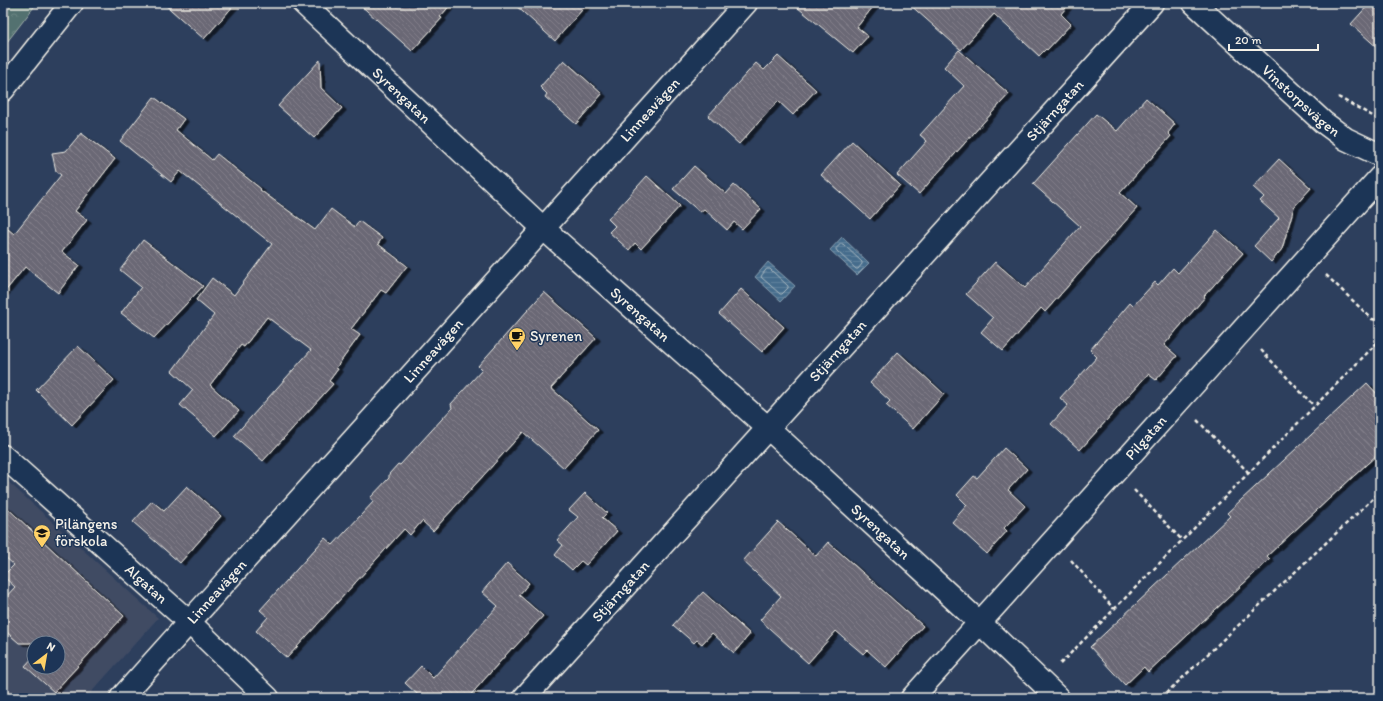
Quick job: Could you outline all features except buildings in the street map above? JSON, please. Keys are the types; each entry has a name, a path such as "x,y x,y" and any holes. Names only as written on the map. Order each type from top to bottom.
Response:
{"street":[{"path":"3,90 72,3"},
{"name":"Syrengatan","path":"303,3 544,229 768,428 980,623 1058,698"},
{"name":"Stjärngatan","path":"524,698 1152,3"},
{"name":"Vinstorpsvägen","path":"1194,3 1323,122 1346,139 1380,155"},
{"name":"Linneavägen","path":"121,698 544,229 744,4"},
{"name":"Pilgatan","path":"912,698 1380,177"},
{"name":"Algatan","path":"3,456 189,622 268,698"}],"path":[{"path":"1322,270 1372,319 1380,321"},
{"path":"1041,682 1380,340"},
{"path":"1256,344 1314,406"},
{"path":"1192,415 1249,472"},
{"path":"1129,484 1182,540"},
{"path":"1161,698 1380,492"},
{"path":"1071,560 1114,609"}],"shaded area":[{"name":"Pilängens förskola","path":"3,477 158,618 86,698 3,698"}],"green space":[{"path":"3,3 37,3 7,42 3,38"}],"water":[{"path":"842,237 869,263 857,275 830,250"},
{"path":"768,262 795,286 781,301 755,277"}],"place":[{"name":"Syrenen","path":"517,351"},
{"name":"Pilängens förskola","path":"42,548"}]}
